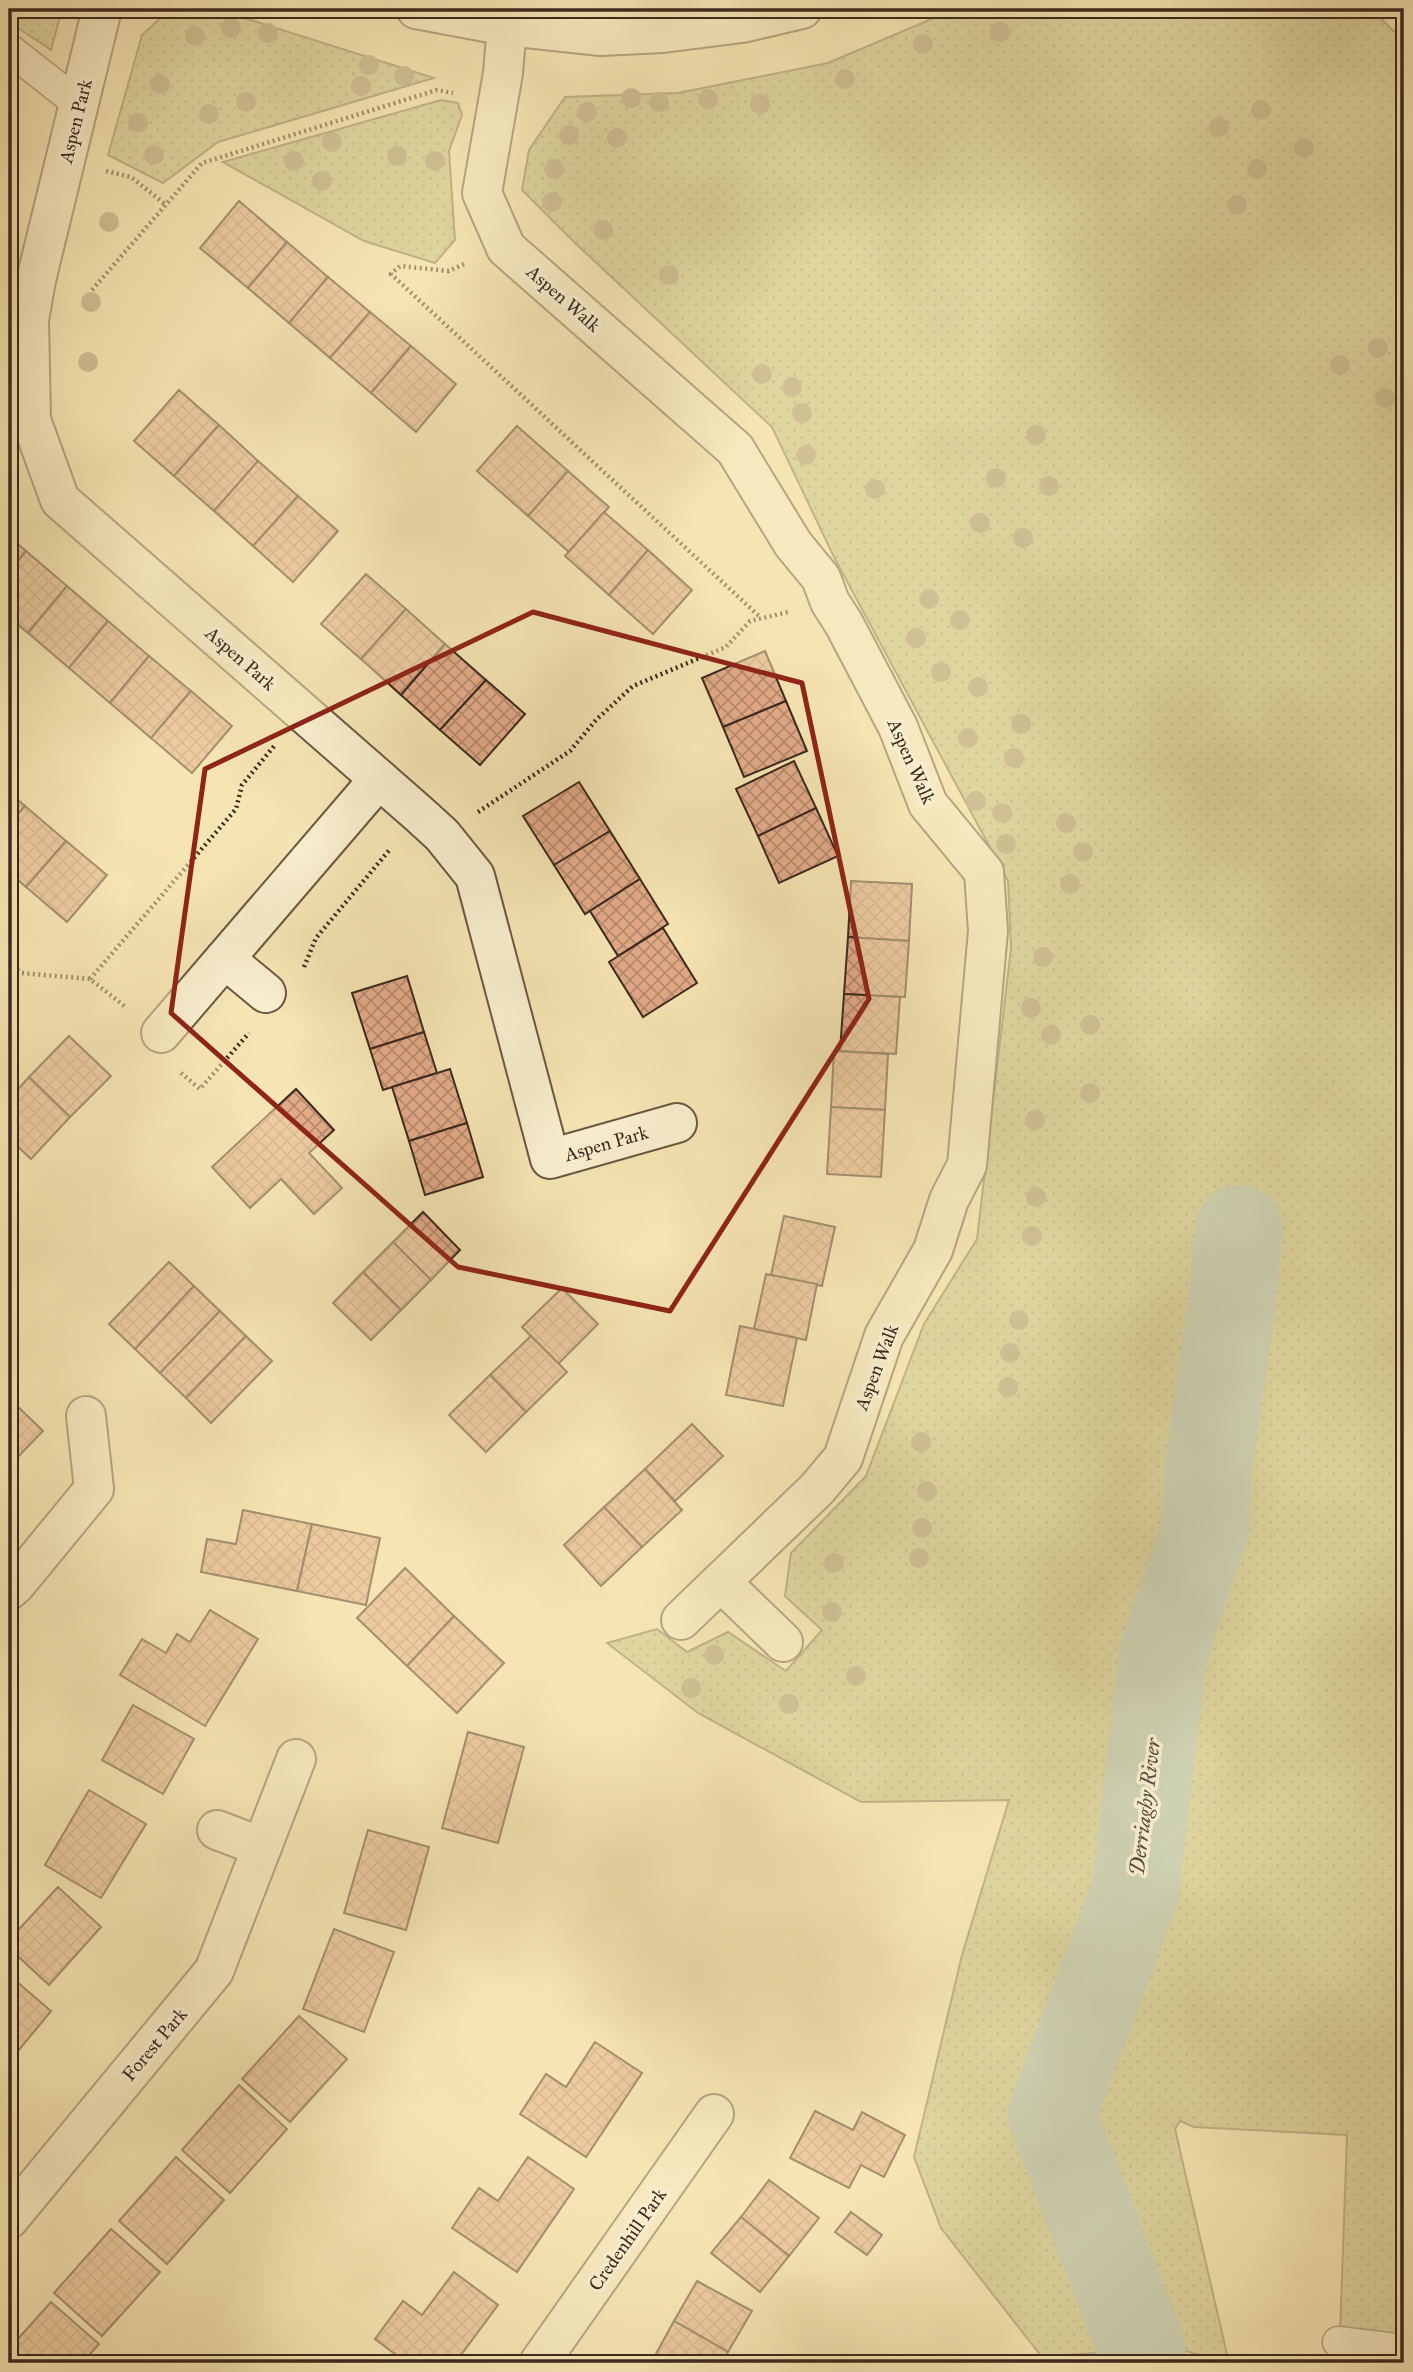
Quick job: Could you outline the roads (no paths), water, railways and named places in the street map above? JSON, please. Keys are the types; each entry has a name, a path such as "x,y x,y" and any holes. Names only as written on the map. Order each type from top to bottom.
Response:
{"street":[{"name":"Aspen Park","path":"102,9 36,280 19,321 32,420 60,500 442,835 475,876 550,1159 677,1123"},
{"path":"415,9 507,26 601,36 663,33 742,23 803,9"},
{"name":"Aspen Walk","path":"507,26 503,73 482,193 506,248 735,449 793,544 821,578 830,602 898,727 928,804 984,872 988,932 967,1165 949,1200 933,1250 884,1336 843,1458 817,1489 681,1620"},
{"path":"161,1033 379,779"},
{"path":"225,959 266,993"},
{"path":"9,1590 94,1489 86,1416"},
{"path":"721,1582 783,1642"},
{"name":"Forest Park","path":"9,2219 214,1971 296,1759"},
{"path":"217,1830 262,1847"},
{"name":"Credenhill Park","path":"539,2363 714,2115"}],"lane":[{"path":"9,49 79,104"},
{"path":"1338,2342 1404,2350"}],"waterway":[{"name":"Derriaghy River","path":"1143,2363 1140,2345 1052,2114 1135,1892 1163,1654 1205,1528 1208,1470 1232,1301 1239,1229"}]}
